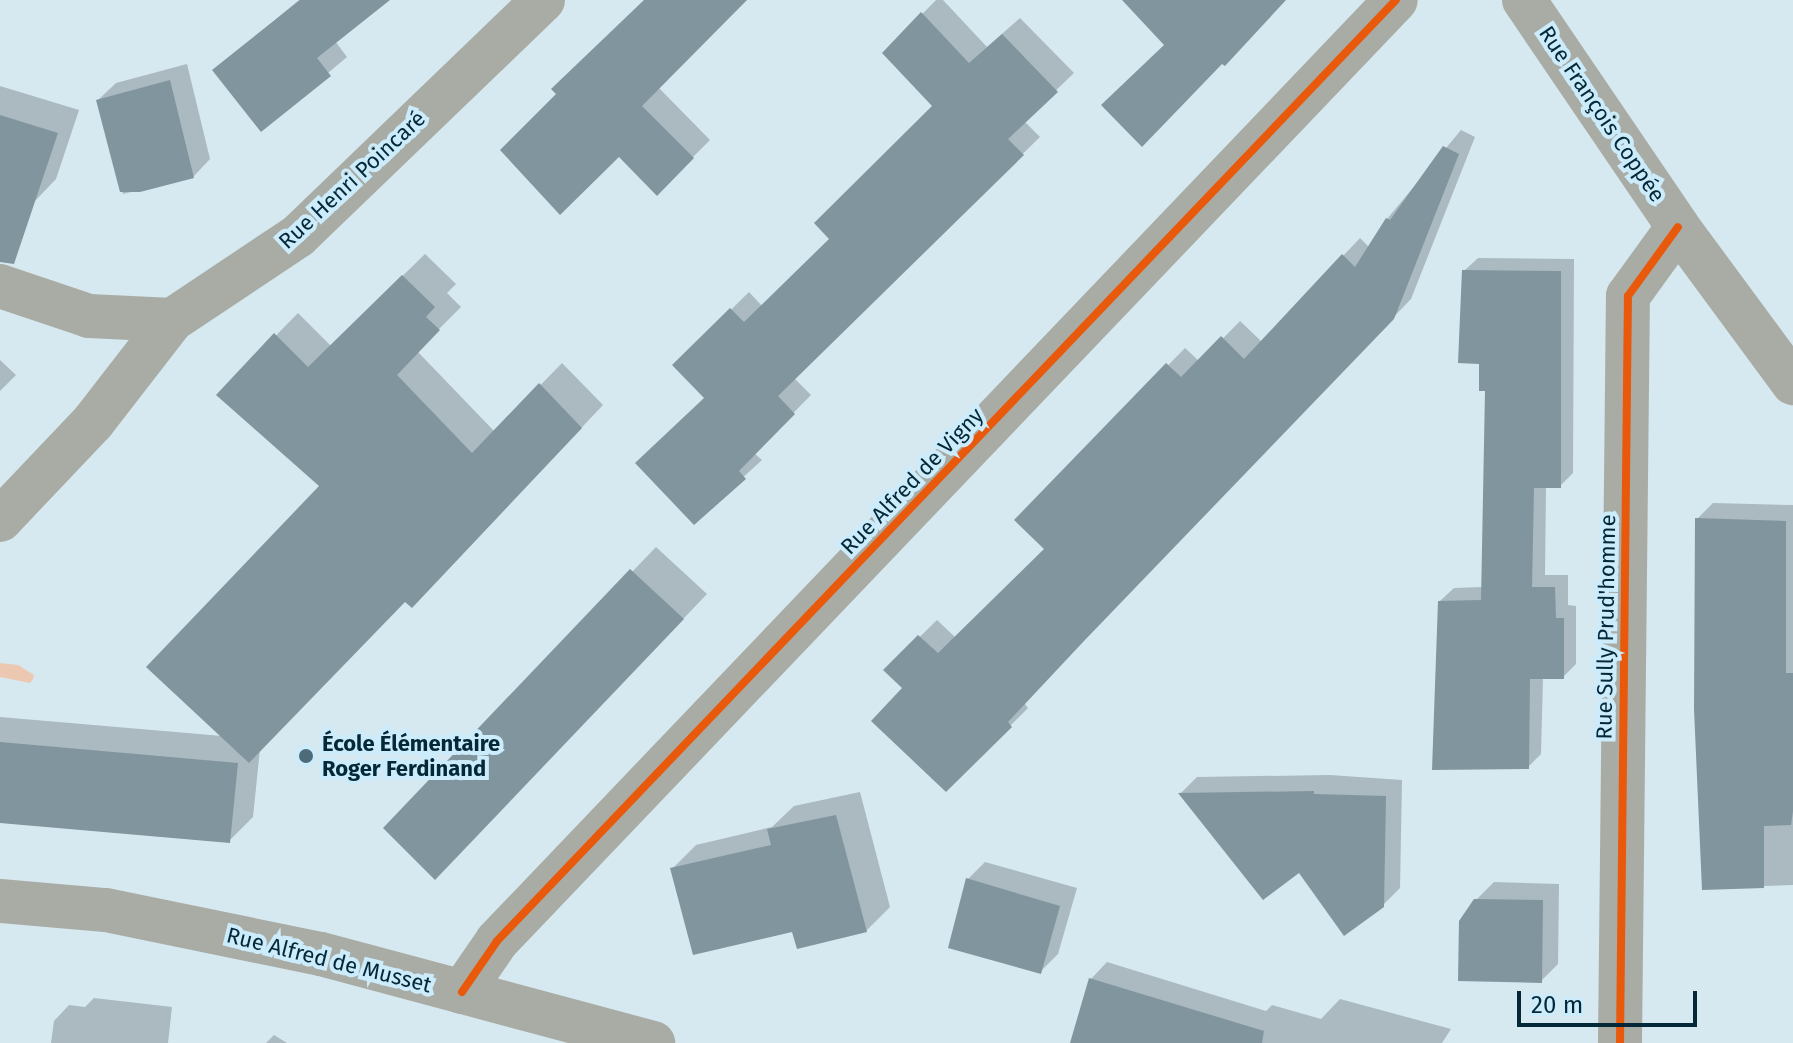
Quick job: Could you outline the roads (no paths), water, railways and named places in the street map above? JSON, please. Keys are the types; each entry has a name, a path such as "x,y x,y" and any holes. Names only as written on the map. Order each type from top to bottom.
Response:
{"street":[{"name":"Rue Henri Poincaré","path":"0,520 93,422 172,320 298,236 543,0"},
{"name":"Rue Alfred de Vigny","path":"462,992 497,941 1396,0"},
{"name":"Rue François Coppée","path":"1524,0 1678,227 1793,383"},
{"name":"Rue Sully Prud'homme","path":"1620,1043 1628,296 1678,227"},
{"path":"0,286 89,316 172,320"},
{"name":"Rue Alfred de Musset","path":"0,901 106,910 321,954 653,1043"}],"place":[{"name":"École Élémentaire Roger Ferdinand","path":"306,756"}]}
